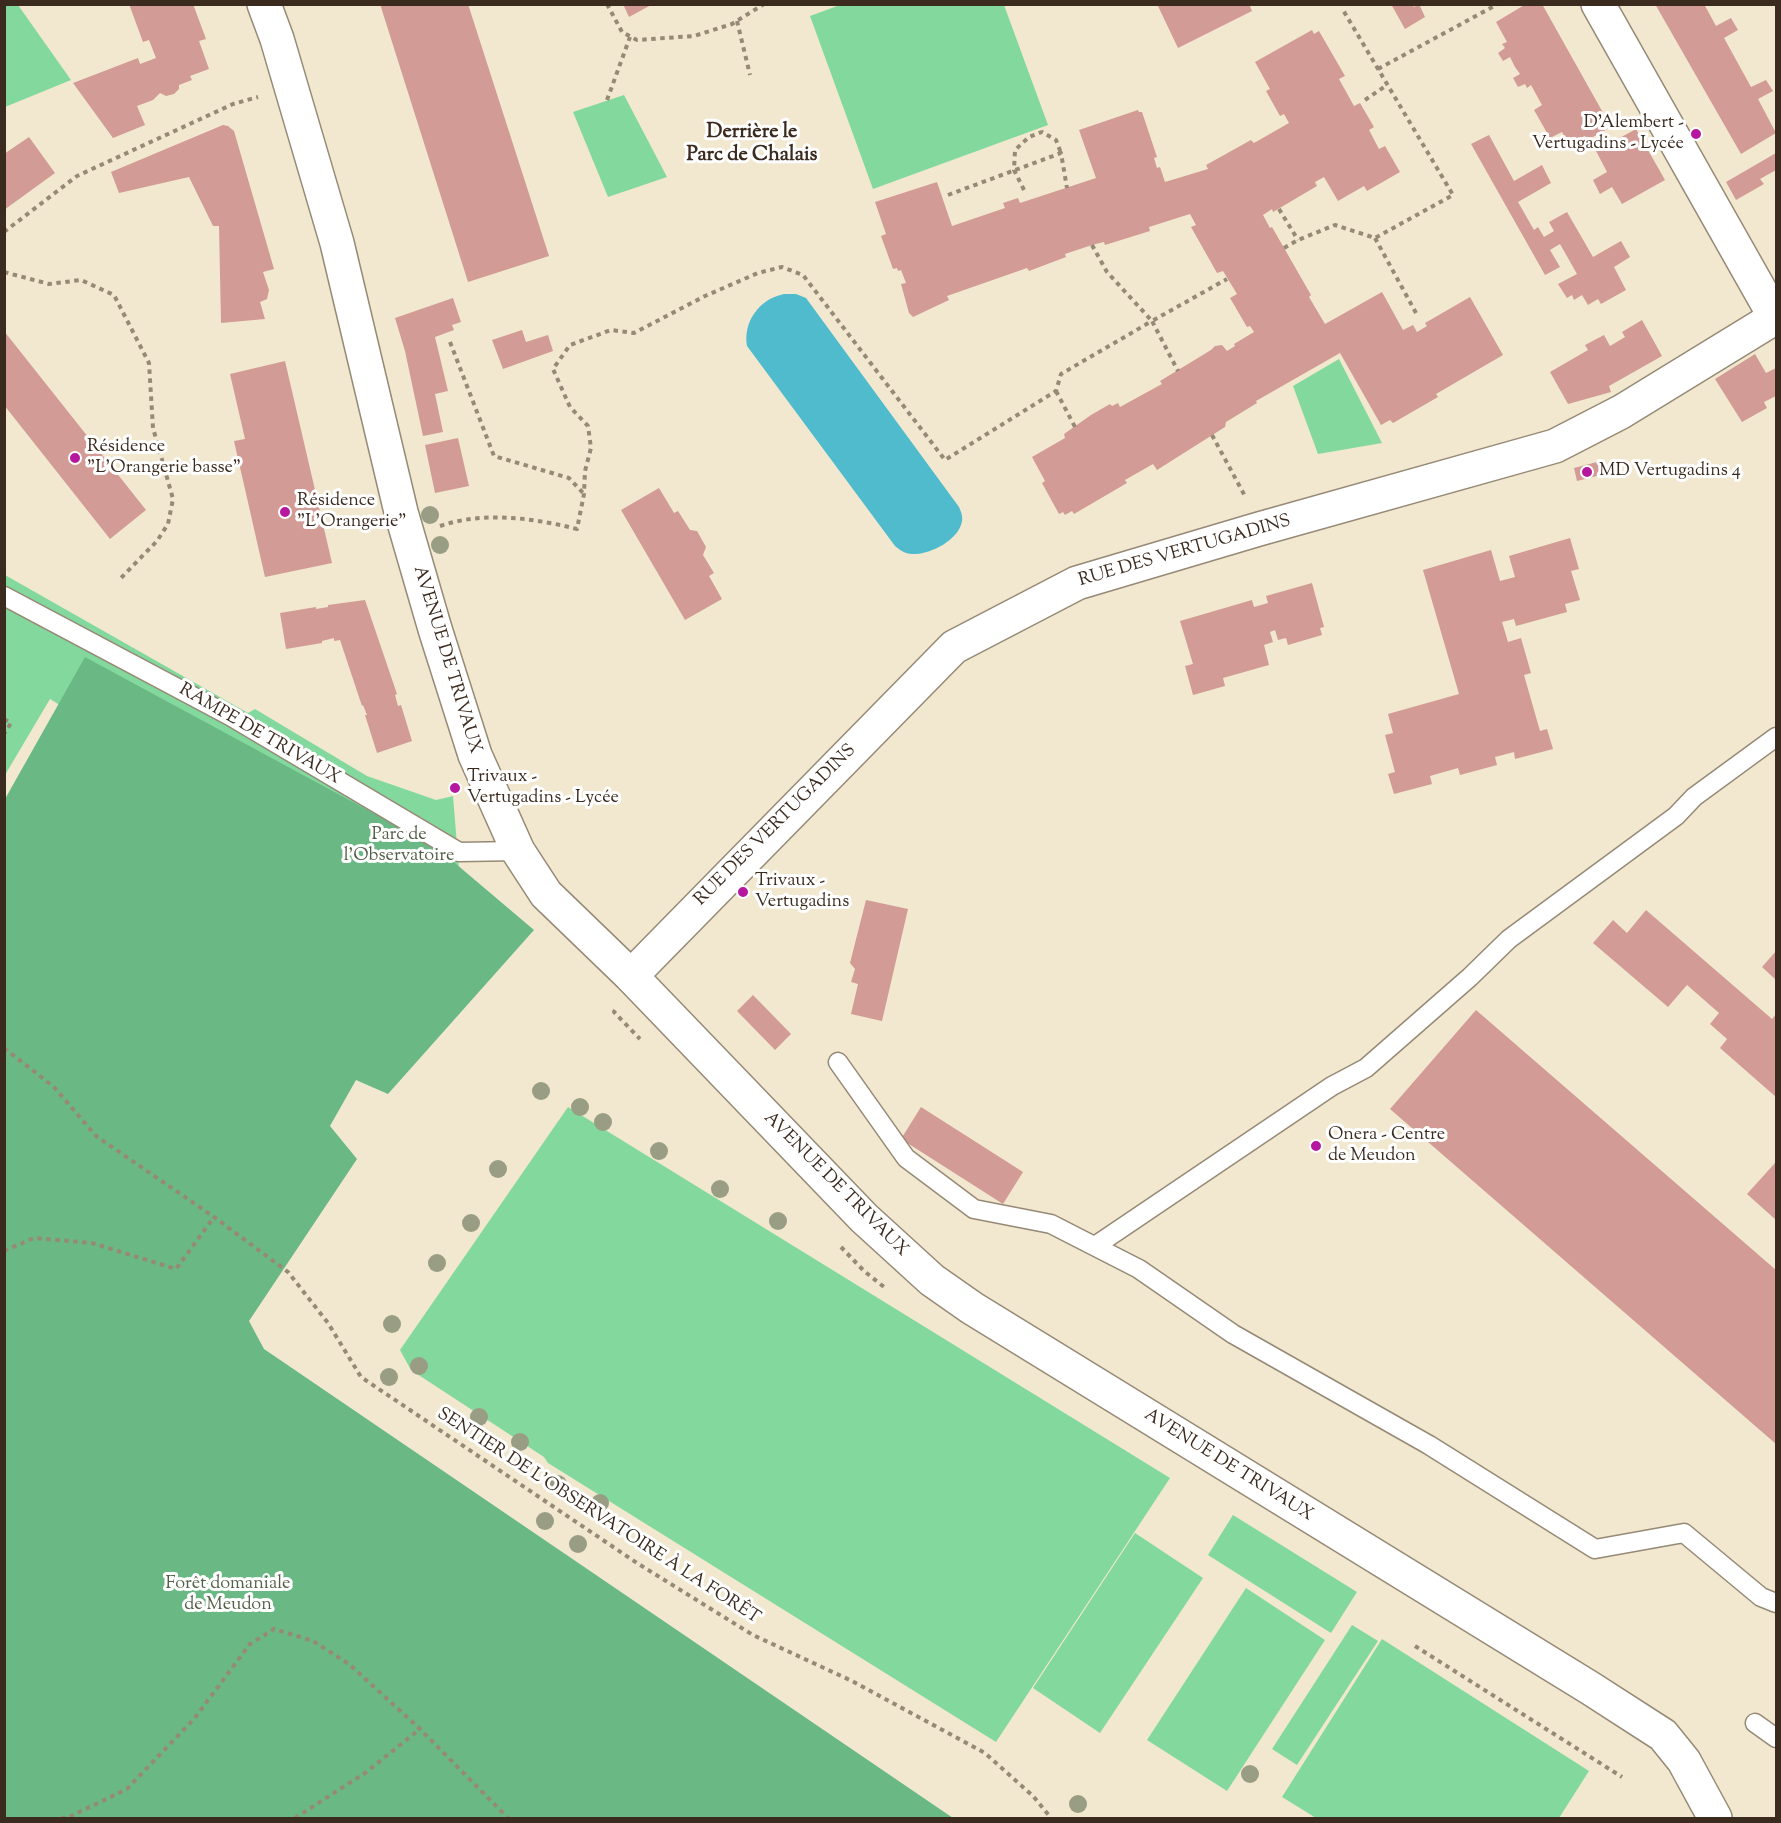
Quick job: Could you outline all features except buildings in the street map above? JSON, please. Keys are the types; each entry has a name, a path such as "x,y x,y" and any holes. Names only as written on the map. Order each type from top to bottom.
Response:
{"main road":[{"name":"AVENUE DE TRIVAUX","path":"264,4 277,39 337,243 408,537 475,755 518,851 546,894 630,976 864,1218 932,1280 972,1308 1580,1681 1663,1735 1684,1761 1715,1818"},
{"path":"1598,4 1776,318"},
{"name":"RUE DES VERTUGADINS","path":"630,976 954,646 1077,583 1258,529 1555,446 1621,412 1776,318"}],"lane":[{"name":"RAMPE DE TRIVAUX","path":"4,596 230,716 459,852 518,851"},
{"path":"1095,1246 1332,1086 1366,1068 1470,977 1509,939 1676,816 1694,797 1776,737"},
{"path":"838,1062 906,1158 974,1209 1051,1224 1140,1269 1233,1334 1429,1445 1595,1549 1684,1533 1761,1598 1776,1604"},
{"path":"1755,1723 1776,1738"}],"path":[{"path":"607,4 622,32 637,40 694,36 737,21 764,4"},
{"path":"1378,69 1498,4"},
{"path":"1343,10 1453,195 1375,238"},
{"path":"737,21 750,75"},
{"path":"607,100 630,37"},
{"path":"1365,100 1387,85"},
{"path":"4,232 77,176 233,104 291,87"},
{"path":"1024,190 1014,170 1015,150 1029,137 1042,132 1056,140 1061,153 1067,188"},
{"path":"948,195 1061,153"},
{"path":"1279,208 1298,240"},
{"path":"1284,248 1335,225 1375,238 1416,313"},
{"path":"1092,245 1107,272 1152,321 1178,371"},
{"path":"408,537 446,524 470,519 519,518 577,529 584,494 585,471 591,448 588,426 570,407 553,369 570,345 611,330 634,333 705,296 758,273 782,267 803,275 945,460 1056,390 1061,374 1227,279"},
{"path":"4,272 49,284 81,280 114,295 149,363 153,428 173,499 168,524 157,541 119,580"},
{"path":"450,342 494,456 569,478 584,494"},
{"path":"1056,390 1075,428"},
{"path":"1212,435 1243,490 1258,529"},
{"path":"4,719 11,723 4,734"},
{"path":"4,1048 54,1087 96,1136 214,1217 176,1269 92,1243 34,1238 4,1251"},
{"name":"SENTIER DE L'OBSERVATOIRE À LA FORÊT","path":"214,1217 288,1272 328,1323 361,1377 638,1563 753,1635 852,1682 985,1753 1033,1796 1051,1818"},
{"path":"61,1818 67,1818 127,1789 194,1719 250,1644 274,1629 313,1641 349,1664 420,1729 508,1818"},
{"path":"1415,1646 1622,1777"},
{"path":"295,1818 366,1773 420,1729"}],"green space":[{"path":"5,4 18,5 71,80 5,107"},
{"path":"840,5 1004,5 1048,125 873,189 810,16"},
{"path":"624,95 667,177 608,197 573,112"},
{"path":"1339,359 1382,443 1318,454 1293,386"},
{"name":"Parc de l'Observatoire","path":"5,575 248,713 255,709 367,776 436,800 453,796 466,955 50,699 5,775"},
{"name":"Forêt domaniale de Meudon","path":"85,657 436,847 534,930 388,1094 356,1080 330,1126 357,1159 249,1321 264,1349 953,1818 5,1818 5,799"},
{"path":"568,1107 1170,1478 996,1742 548,1463 544,1457 411,1370 400,1350"},
{"path":"1233,1515 1357,1592 1331,1633 1208,1555"},
{"path":"1135,1533 1203,1578 1100,1733 1033,1688"},
{"path":"1246,1588 1325,1640 1227,1791 1147,1740"},
{"path":"1352,1625 1378,1641 1297,1765 1272,1749"},
{"path":"1382,1639 1589,1771 1559,1818 1316,1818 1282,1797"}],"water":[{"path":"784,294 796,294 806,298 959,507 962,517 960,528 943,545 919,554 905,553 895,546 747,346 746,337 750,320 760,306"}],"place":[{"name":"D'Alembert - Vertugadins - Lycée","path":"1696,134"},
{"name":"Résidence \"L'Orangerie basse\"","path":"75,458"},
{"name":"MD Vertugadins 4","path":"1587,472"},
{"name":"Résidence \"L'Orangerie\"","path":"285,512"},
{"name":"Trivaux - Vertugadins - Lycée","path":"455,788"},
{"name":"Trivaux - Vertugadins","path":"743,892"},
{"name":"Onera - Centre de Meudon","path":"1316,1146"}],"district":[{"name":"Derrière le Parc de Chalais","path":"752,146"}]}
